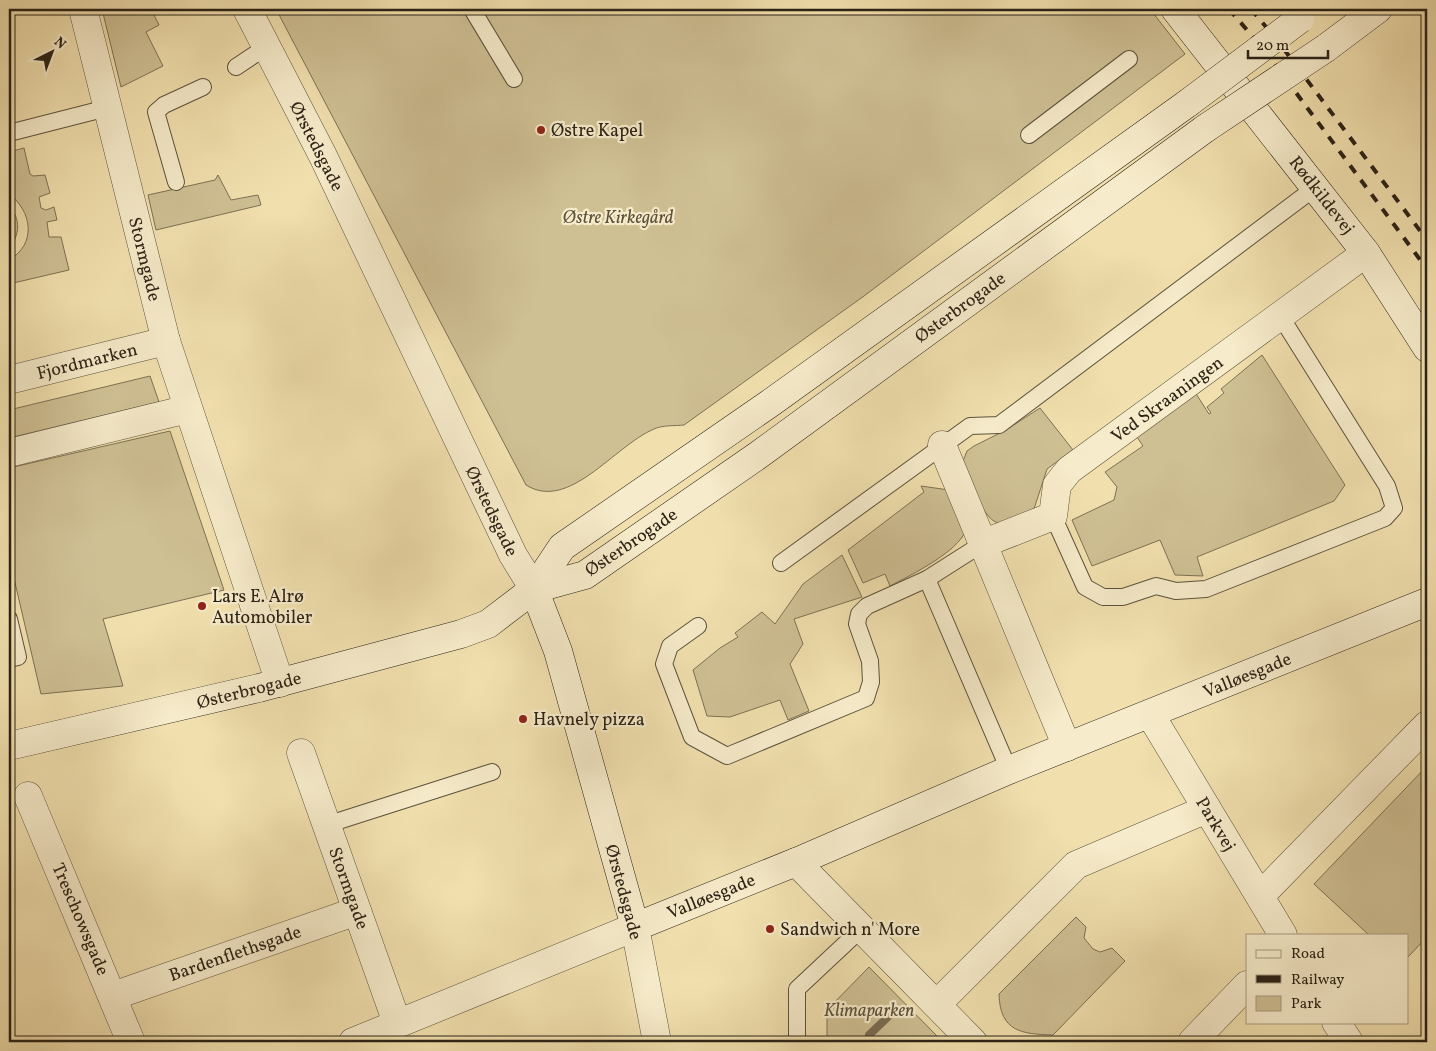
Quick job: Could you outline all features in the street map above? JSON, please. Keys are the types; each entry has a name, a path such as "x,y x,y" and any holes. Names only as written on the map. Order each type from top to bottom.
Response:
{"street":[{"name":"Stormgade","path":"83,9 166,341 280,683"},
{"name":"Ørstedsgade","path":"247,9 323,156 513,555 534,589 561,659 635,927 657,1042"},
{"name":"Rødkildevej","path":"1175,9 1366,253 1427,348"},
{"name":"Østerbrogade","path":"534,589 585,575 594,569 757,456 1206,128 1326,48 1378,9"},
{"name":"Østerbrogade","path":"9,746 280,683 461,634 488,624 534,589 562,547 777,398 1188,104 1307,14"},
{"name":"Ved Skraaningen","path":"1053,516 1057,484 1069,470 1281,317 1366,253"},
{"name":"Fjordmarken","path":"9,380 166,341"},
{"path":"9,453 188,409"},
{"path":"942,445 1067,747"},
{"path":"982,544 1053,516"},
{"name":"Valløesgade","path":"353,1042 796,862 1009,770 1427,602"},
{"name":"Parkvej","path":"1150,714 1282,934"},
{"path":"1260,896 1427,725"},
{"name":"Stormgade","path":"301,753 397,1023"},
{"name":"Treschowsgade","path":"28,796 132,1042"},
{"path":"937,1004 1076,866 1207,809"},
{"path":"796,862 973,1042"},
{"name":"Bardenflethsgade","path":"113,996 357,911"},
{"path":"1192,1042 1246,986"},
{"path":"1337,1024 1348,1042"}],"lane":[{"path":"472,9 514,79"},
{"path":"236,67 266,47"},
{"path":"1029,135 1129,59"},
{"path":"176,182 156,112 164,105 203,87"},
{"path":"9,133 107,108"},
{"path":"781,564 970,426 999,425 1316,187"},
{"path":"1053,516 1085,587 1103,597 1123,597 1156,586 1176,591 1206,589 1385,518 1394,508 1387,486 1281,317"},
{"path":"698,626 670,646 664,664 692,737 727,756 866,698 871,682 870,661 857,624 859,614 867,606 927,579 982,544"},
{"path":"927,579 1009,770"},
{"path":"9,618 18,657 9,659"},
{"path":"326,825 492,772"},
{"path":"797,1042 797,990 861,929"}],"green space":[{"path":"102,9 151,9 159,25 146,32 163,66 121,87"},
{"name":"Østre Kirkegård","path":"276,9 1150,9 1185,54 864,296 684,425 665,426 654,429 639,437 575,484 559,490 542,491 526,485"},
{"path":"24,148 30,174 33,176 45,175 50,193 39,197 41,208 46,210 54,207 57,220 47,222 49,237 61,237 69,270 9,284 9,260 24,245 28,227 23,209 9,194 9,152"},
{"path":"218,175 231,200 258,195 261,205 156,230 148,195 215,180"},
{"path":"9,205 16,216 18,227 9,249"},
{"path":"1262,355 1345,485 1334,501 1197,557 1203,576 1175,575 1160,540 1092,566 1072,520 1114,500 1117,487 1105,472 1143,446 1135,434 1193,389 1209,414 1211,413 1207,407 1224,393 1221,389"},
{"path":"150,376 159,402 9,438 9,410"},
{"path":"1040,408 1073,450 1047,469 1034,509 1006,522 995,522 983,508 963,461 967,451 974,446 1006,430"},
{"path":"170,431 224,590 103,619 123,686 41,694 9,557 9,468"},
{"path":"921,486 949,490 966,530 954,546 910,576 890,586 885,574 863,583 848,550 924,492"},
{"path":"842,555 862,597 794,619 803,644 790,664 809,711 788,720 780,700 730,717 707,716 693,670 720,648 738,637 735,633 762,612 775,624 803,584"},
{"path":"1427,766 1427,937 1408,957 1408,934 1368,934 1314,884"},
{"path":"1076,917 1086,927 1084,938 1093,949 1100,952 1112,948 1125,961 1053,1035 1032,1034 1015,1028 1008,1023 1004,1016 1000,1007 999,994"},
{"name":"Klimaparken","path":"869,967 937,1036 936,1042 827,1042 827,1010"}],"waterway":[{"path":"872,1042 869,1035 892,1013"}],"railway":[{"path":"1229,9 1265,51 1427,269"},
{"path":"1251,9 1277,40 1427,240"}],"place":[{"name":"Østre Kapel","path":"541,130"},
{"name":"Lars E. Alrø Automobiler","path":"202,606"},
{"name":"Havnely pizza","path":"523,719"},
{"name":"Sandwich n' More","path":"770,929"}]}
